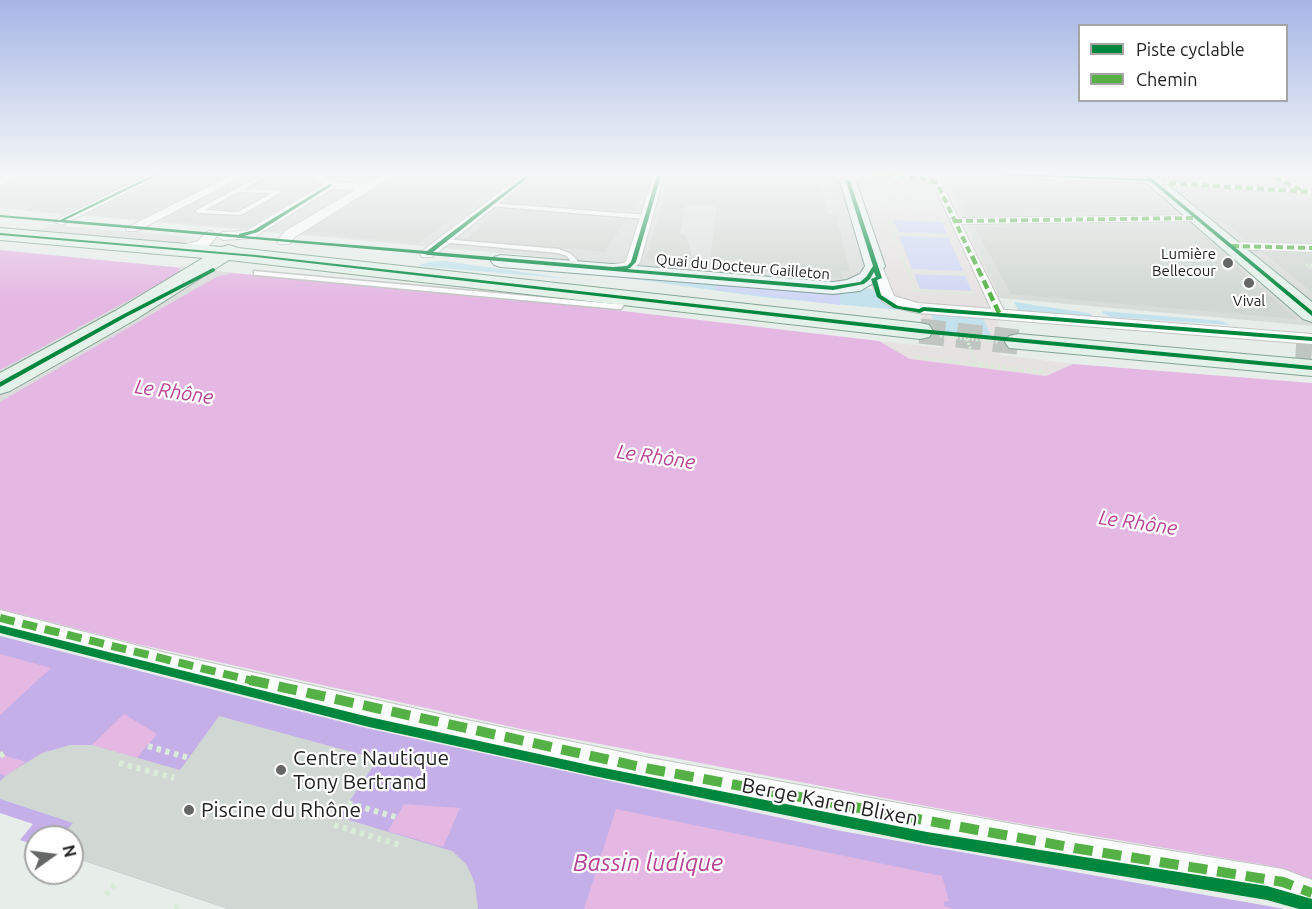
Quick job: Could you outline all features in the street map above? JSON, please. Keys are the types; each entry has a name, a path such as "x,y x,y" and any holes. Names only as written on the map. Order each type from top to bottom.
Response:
{"main road":[{"path":"859,214 875,266"},
{"path":"1195,214 1312,314"},
{"name":"Quai du Docteur Gailleton","path":"0,216 132,228 215,253"},
{"name":"Quai du Docteur Gailleton","path":"0,234 175,246 215,253 287,237 435,247 507,254 600,269 841,288 861,283 868,278 875,266"},
{"path":"0,385 124,316 215,253 257,265 287,237"},
{"name":"Quai du Docteur Gailleton","path":"257,265 316,253 385,260 435,247"},
{"name":"Quai du Docteur Gailleton","path":"507,254 526,267 921,321"},
{"name":"Quai du Docteur Gailleton","path":"257,265 391,271 587,285 787,311 921,321"},
{"name":"Quai du Docteur Gailleton","path":"391,271 624,299 921,321"},
{"path":"1007,330 1307,348"}],"street":[{"path":"60,221 74,214"},
{"path":"132,228 160,214"},
{"path":"215,253 279,214"},
{"path":"287,237 323,214"},
{"path":"435,247 478,214"},
{"path":"952,214 1007,330"},
{"path":"600,269 628,267 633,262 647,217"},
{"path":"955,221 1199,218"},
{"path":"1232,246 1312,248"},
{"path":"633,262 635,267 669,270 682,276"},
{"path":"875,266 884,294 898,304 1007,330 1111,323 1243,334 1307,348"},
{"path":"1111,323 1097,314 1098,311 1102,309 1232,320 1307,348"},
{"path":"1232,320 1243,334"},
{"name":"Berge Karen Blixen","path":"0,618 177,664 650,769 1052,844 1271,880 1312,893"}],"lane":[{"path":"613,214 647,217"},
{"path":"465,245 507,254"},
{"path":"257,265 618,307 624,299"}],"path":[{"path":"837,214 839,224"},
{"path":"886,214 909,271 921,321 968,339 1002,343 1007,330"},
{"path":"895,234 953,236"},
{"path":"898,243 896,243 898,248"},
{"path":"909,271 969,274"},
{"path":"906,290 978,294"},
{"path":"968,339 976,364"},
{"path":"914,357 1045,372"},
{"path":"147,746 189,758"},
{"path":"0,756 7,751"},
{"path":"119,762 174,778"},
{"path":"348,803 396,817"},
{"path":"334,825 400,845"},
{"path":"106,895 116,883"}],"shaded area":[{"path":"71,214 1312,214 1312,326"},
{"path":"684,214 716,214 711,256 676,253"},
{"path":"866,214 961,214 1006,312 993,311 1009,347 998,346 1001,355 1073,364 1046,376 910,359 879,341 942,348 940,340 929,339 918,308 892,296","holes":["893,220 942,222 947,234 898,232","899,236 949,238 963,271 912,269","914,274 965,276 972,291 920,289","931,314 983,318 992,337 937,331"]},
{"path":"893,220 942,222 948,234 898,232"},
{"path":"51,225 192,238 181,244 36,232"},
{"path":"899,236 949,238 964,272 912,269"},
{"path":"445,261 571,279 418,266 428,262"},
{"path":"576,271 872,289 883,303 899,310 762,297"},
{"path":"914,274 966,276 972,291 920,289"},
{"path":"717,283 840,292 840,305 714,290"},
{"path":"1014,302 1089,313 1096,318 1019,312"},
{"path":"1103,311 1222,321 1230,325 1111,317 1102,313"},
{"path":"930,314 984,318 992,337 937,331"},
{"name":"Centre Nautique Tony Bertrand","path":"0,636 366,728 841,831 1285,909 228,909 84,861 84,825 32,825 0,813"}],"water":[{"name":"Le Rhône","path":"0,250 518,301 529,300 879,341 910,359 1046,376 1073,364 1312,383 1312,881 1271,866 1000,820 521,729 137,644 0,609"},
{"path":"0,654 51,668 0,715"},
{"path":"124,714 157,734 137,758 92,745"},
{"path":"0,754 26,762 6,776 0,774"},
{"path":"404,804 460,808 443,847 388,831"},
{"name":"Bassin ludique","path":"616,809 942,876 949,901 944,902 944,906 952,909 584,909"}],"pier":[{"path":"180,266 233,273 216,277 0,402 0,370 179,273"}],"building":[{"path":"88,214 148,214 139,219"},
{"path":"173,214 242,217 247,214 269,214 246,228 161,221"},
{"path":"334,214 458,214 419,243 305,233"},
{"path":"492,214 561,214 626,220 605,252 467,239"},
{"path":"659,214 684,214 680,233 686,235 695,266 655,262 646,258"},
{"path":"716,214 836,214 850,271 841,270 843,278 709,267"},
{"path":"968,214 1079,214 969,216"},
{"path":"1207,214 1312,214 1312,242 1246,240 1221,220 1218,223"},
{"path":"1190,223 1296,319 1011,294 974,226"},
{"path":"1262,252 1312,254 1312,292"},
{"name":"Piscine du Rhône","path":"219,716 378,759 339,817 452,851 466,864 471,874 475,884 478,909 228,909 84,861 84,825 71,825 73,823 0,799 0,781 8,774 42,753 70,745 92,745 180,770"}],"tunnel":[{"path":"920,331 1018,342"},
{"path":"1296,347 1312,348"}],"marked path":[{"path":"952,214 1000,315"},
{"path":"955,221 1198,218"},
{"path":"1232,246 1312,248"},
{"path":"0,618 166,661 457,728 650,769 1074,848 1283,882 1312,893"}],"cycle path":[{"path":"62,220 74,214"},
{"path":"241,235 256,231 283,214"},
{"path":"427,254 478,214"},
{"path":"615,268 628,267 633,262 647,214"},
{"path":"859,214 879,278 874,279 879,296 896,307 920,311 923,309 1312,339"},
{"path":"1193,214 1312,314"},
{"path":"0,216 833,288 862,283 875,266"},
{"path":"0,234 256,256 920,331 1312,368"},
{"path":"0,385 124,316 213,270"},
{"path":"0,629 369,722 594,771 927,838 1267,893 1312,906"}],"place":[{"name":"Lumière Bellecour","path":"1228,263"},
{"name":"Vival","path":"1249,283"},
{"name":"Centre Nautique Tony Bertrand","path":"281,770"},
{"name":"Piscine du Rhône","path":"189,810"}]}
